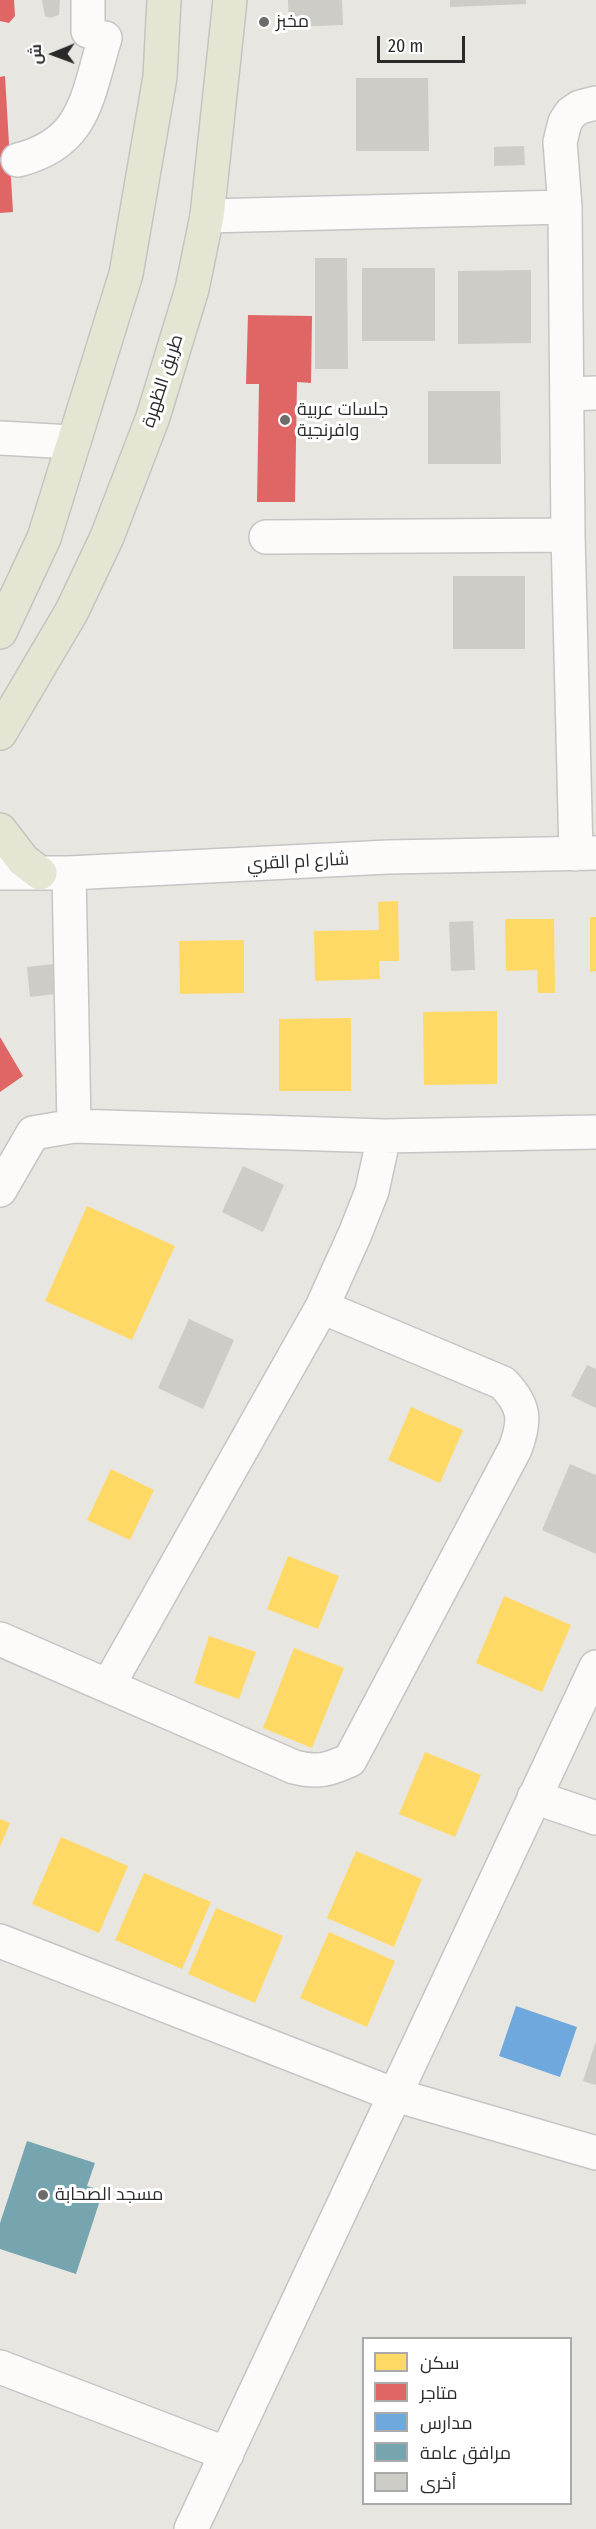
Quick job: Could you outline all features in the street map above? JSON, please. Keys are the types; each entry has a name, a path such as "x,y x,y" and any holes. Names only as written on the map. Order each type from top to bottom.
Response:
{"main road":[{"path":"0,632 44,538 126,274 160,77 164,0"},
{"name":"طريق الظهرة","path":"0,733 72,611 107,537 153,417 192,289 207,216 230,0"},
{"path":"0,830 23,860 54,873"}],"street":[{"path":"18,160 54,147 78,121 94,23"},
{"path":"586,853 568,535 581,393 561,132 572,113 580,107 596,104"},
{"path":"207,216 565,207"},
{"path":"0,438 72,442"},
{"path":"266,537 568,535"},
{"name":"شارع ام القري","path":"0,873 54,873 388,857 586,853"},
{"path":"54,873 74,1126"},
{"path":"0,1190 33,1133 74,1126 384,1136 596,1132"},
{"path":"108,1686 322,1307 372,1191 384,1136"},
{"path":"0,1639 294,1767 312,1772 332,1768 350,1760 515,1449 522,1420 516,1397 504,1383 322,1307"},
{"path":"191,2529 596,1667"},
{"path":"534,1797 596,1818"},
{"path":"0,1941 395,2095 596,2153"},
{"path":"0,2367 227,2454"}],"building: سكن":[{"path":"398,901 399,961 379,961 380,979 315,981 314,931 379,930 378,902"},
{"path":"590,917 596,917 596,971 590,972"},
{"path":"505,919 554,919 555,993 538,993 537,970 506,971"},
{"path":"244,940 244,993 180,994 179,941"},
{"path":"497,1011 497,1084 424,1085 423,1012"},
{"path":"351,1018 351,1091 279,1091 279,1019"},
{"path":"87,1206 175,1246 132,1340 45,1301"},
{"path":"411,1407 463,1430 440,1483 388,1460"},
{"path":"111,1469 154,1490 130,1540 87,1520"},
{"path":"288,1556 339,1576 318,1629 267,1609"},
{"path":"504,1596 571,1625 542,1692 476,1663"},
{"path":"209,1636 256,1652 239,1699 194,1683"},
{"path":"294,1648 344,1668 312,1748 263,1728"},
{"path":"425,1752 481,1775 455,1837 399,1814"},
{"path":"0,1819 10,1823 0,1847"},
{"path":"61,1837 128,1866 99,1933 32,1904"},
{"path":"356,1851 422,1879 394,1947 327,1918"},
{"path":"144,1873 211,1902 182,1969 115,1940"},
{"path":"216,1908 283,1936 255,2003 188,1974"},
{"path":"329,1932 395,1961 367,2027 300,1998"}],"building: متاجر":[{"path":"0,0 14,0 15,16 9,23 0,21"},
{"path":"5,76 13,212 0,213 0,77"},
{"path":"248,315 312,316 311,383 297,382 295,502 257,502 259,384 246,384"},
{"path":"0,1037 23,1076 0,1092"}],"building: مدارس":[{"path":"516,2006 577,2027 560,2077 499,2056"}],"building: مرافق عامة":[{"path":"27,2141 95,2163 87,2186 103,2191 76,2274 0,2249 0,2223"}],"building: أخرى":[{"path":"42,0 60,0 59,15 50,18 45,16"},
{"path":"288,0 342,0 343,25 289,27"},
{"path":"450,0 526,0 526,4 450,7"},
{"path":"356,78 428,78 429,151 356,151"},
{"path":"524,146 525,165 494,166 494,147"},
{"path":"315,258 347,258 348,369 315,369"},
{"path":"362,268 435,268 435,341 362,341"},
{"path":"531,270 531,343 458,344 458,271"},
{"path":"428,391 500,391 501,464 428,464"},
{"path":"453,576 525,576 525,649 453,649"},
{"path":"473,921 475,970 451,971 449,922"},
{"path":"53,964 56,994 30,997 27,967"},
{"path":"243,1166 284,1185 263,1232 222,1212"},
{"path":"189,1319 234,1340 203,1409 158,1388"},
{"path":"587,1365 596,1369 596,1408 571,1396"},
{"path":"570,1464 596,1475 596,1554 542,1530"},
{"path":"596,2041 596,2085 583,2081"}],"place":[{"name":"مخبز","path":"264,22"},
{"name":"جلسات عربية وافرنجية","path":"285,420"},
{"name":"مسجد الصحابة","path":"43,2195"}]}
